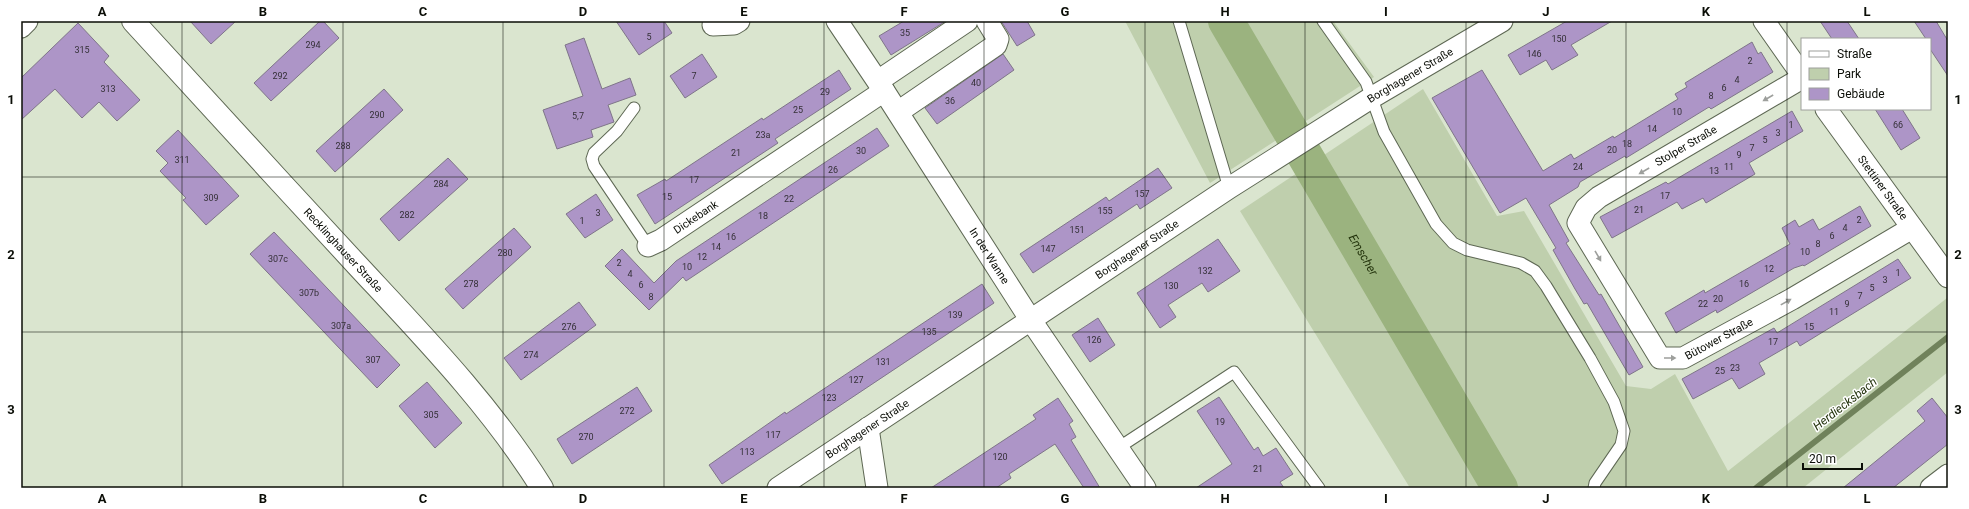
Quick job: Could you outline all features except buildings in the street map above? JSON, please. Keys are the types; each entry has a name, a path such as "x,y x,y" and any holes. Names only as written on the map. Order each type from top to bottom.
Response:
{"street":[{"path":"21,27 27,21"},
{"name":"Recklinghauser Straße","path":"133,21 385,295 471,392 502,431 542,488"},
{"path":"713,25 734,24 739,21"},
{"name":"In der Wanne","path":"837,21 898,112 1030,319 1145,488"},
{"name":"Dickebank","path":"648,246 662,240 881,86 967,21"},
{"path":"898,112 996,44 998,39 987,21"},
{"name":"Borghagener Straße","path":"778,488 1229,188 1371,98 1502,21"},
{"path":"1764,21 1801,74"},
{"name":"Stolper Straße","path":"1578,223 1586,208 1599,197 1801,79"},
{"name":"Stettiner Straße","path":"1827,110 1912,228 1945,267"},
{"name":"Bütower Straße","path":"1578,223 1660,358 1683,358 1792,299 1912,228"},
{"path":"868,428 877,488"},
{"path":"1931,488 1948,475"}],"lane":[{"path":"1179,21 1229,188"},
{"path":"1323,21 1366,82 1384,132 1436,224 1453,243 1468,250 1521,263 1535,271 1546,286 1590,358 1614,402 1624,431 1620,445 1595,482 1594,488"},
{"name":"Dickebank","path":"634,108 617,131 594,153 592,159 594,166 648,246"},
{"path":"1118,448 1234,372 1318,488"}],"green space":[{"path":"1125,21 1333,21 1374,77 1210,183"},
{"path":"1423,89 1497,216 1524,211 1626,386 1651,389 1675,374 1728,471 1947,298 1948,372 1803,488 1410,488 1240,211"}],"waterway":[{"name":"Emscher","path":"1226,21 1500,488"},
{"name":"Herdiecksbach","path":"1756,488 1948,337"}]}
